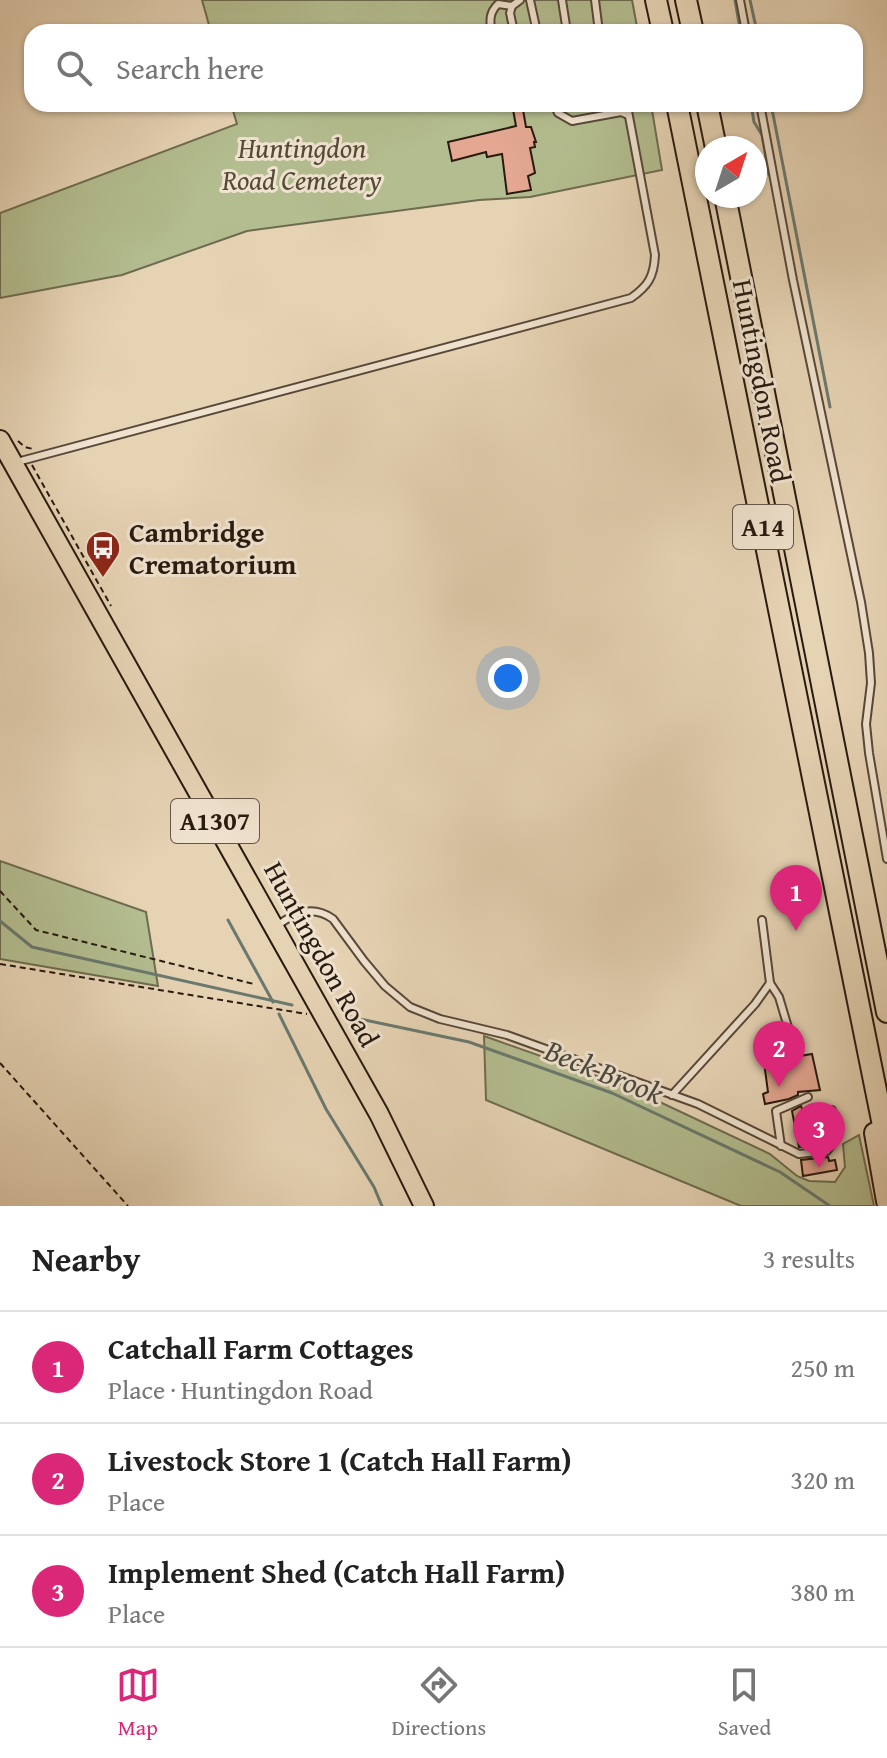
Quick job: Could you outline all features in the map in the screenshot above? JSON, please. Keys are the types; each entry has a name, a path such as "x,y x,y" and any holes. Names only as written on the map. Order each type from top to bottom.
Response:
{"highway":[{"path":"656,0 661,24"},
{"path":"686,0 691,24"},
{"name":"Huntingdon Road","path":"679,112 848,951"},
{"path":"709,112 714,136"},
{"name":"Huntingdon Road","path":"727,208 887,1012"},
{"path":"848,951 887,1145"},
{"name":"A14","path":"848,951 887,1201"}],"main road":[{"name":"Huntingdon Road","path":"0,440 379,1114 424,1206"}],"lane":[{"path":"512,24 512,6 520,0"},
{"path":"530,0 535,24"},
{"path":"562,0 566,24"},
{"path":"595,0 598,24"},
{"path":"740,0 744,24"},
{"path":"490,24 489,16 498,4 512,6"},
{"path":"558,112 572,121 621,112 629,116"},
{"path":"13,463 631,298 646,287 654,274 655,255 627,112"},
{"path":"762,112 793,280 861,602 871,683 866,724 887,859"},
{"path":"275,927 289,917 311,910 323,912 333,919 385,986 410,1007 440,1019 507,1035 698,1104 799,1154 827,1151 834,1142 832,1110"},
{"path":"762,920 770,983 779,997 790,1034"},
{"path":"672,1095 755,1004 770,983"},
{"path":"781,1146 776,1111 808,1097"}],"path":[{"path":"0,891 36,930 254,984"},
{"path":"0,964 314,1014"},
{"path":"0,1063 128,1206"}],"green space":[{"path":"202,0 632,0 636,24 209,24"},
{"name":"Huntingdon Road Cemetery","path":"233,112 652,112 662,170 530,197 479,200 247,231 122,275 0,298 0,213 237,124"},
{"path":"0,861 146,912 158,986 0,959"},
{"path":"484,1036 628,1087 770,1154 797,1176 809,1181 835,1182 845,1167 843,1144 859,1135 874,1206 741,1206 486,1100"}],"building":[{"path":"513,112 523,112 526,127 531,127 536,142 535,147 530,148 535,173 528,176 531,190 507,194 502,154 487,157 486,152 452,161 448,142 516,126"},
{"path":"812,1054 820,1090 798,1092 789,1099 765,1104 763,1094 768,1092 764,1062"},
{"path":"801,1106 803,1111 819,1108 824,1145 799,1147 792,1111"},
{"path":"828,1157 829,1161 835,1160 837,1170 803,1176 801,1160"}],"waterway":[{"path":"735,0 739,23"},
{"path":"750,0 755,24"},
{"path":"752,112 762,135 769,175"},
{"path":"773,112 830,407"},
{"path":"228,920 273,1002"},
{"name":"Beck Brook","path":"0,921 32,947 292,1005"},
{"path":"279,1014 326,1109 374,1187 382,1206"},
{"name":"Beck Brook","path":"346,1016 469,1042 612,1093 780,1172 830,1206"}],"place":[{"name":"Cambridge Crematorium","path":"103,579"},
{"name":"Catchall Farm Cottages","path":"796,931"},
{"name":"Livestock Store 1 (Catch Hall Farm)","path":"779,1087"},
{"name":"Implement Shed (Catch Hall Farm)","path":"819,1168"}]}
